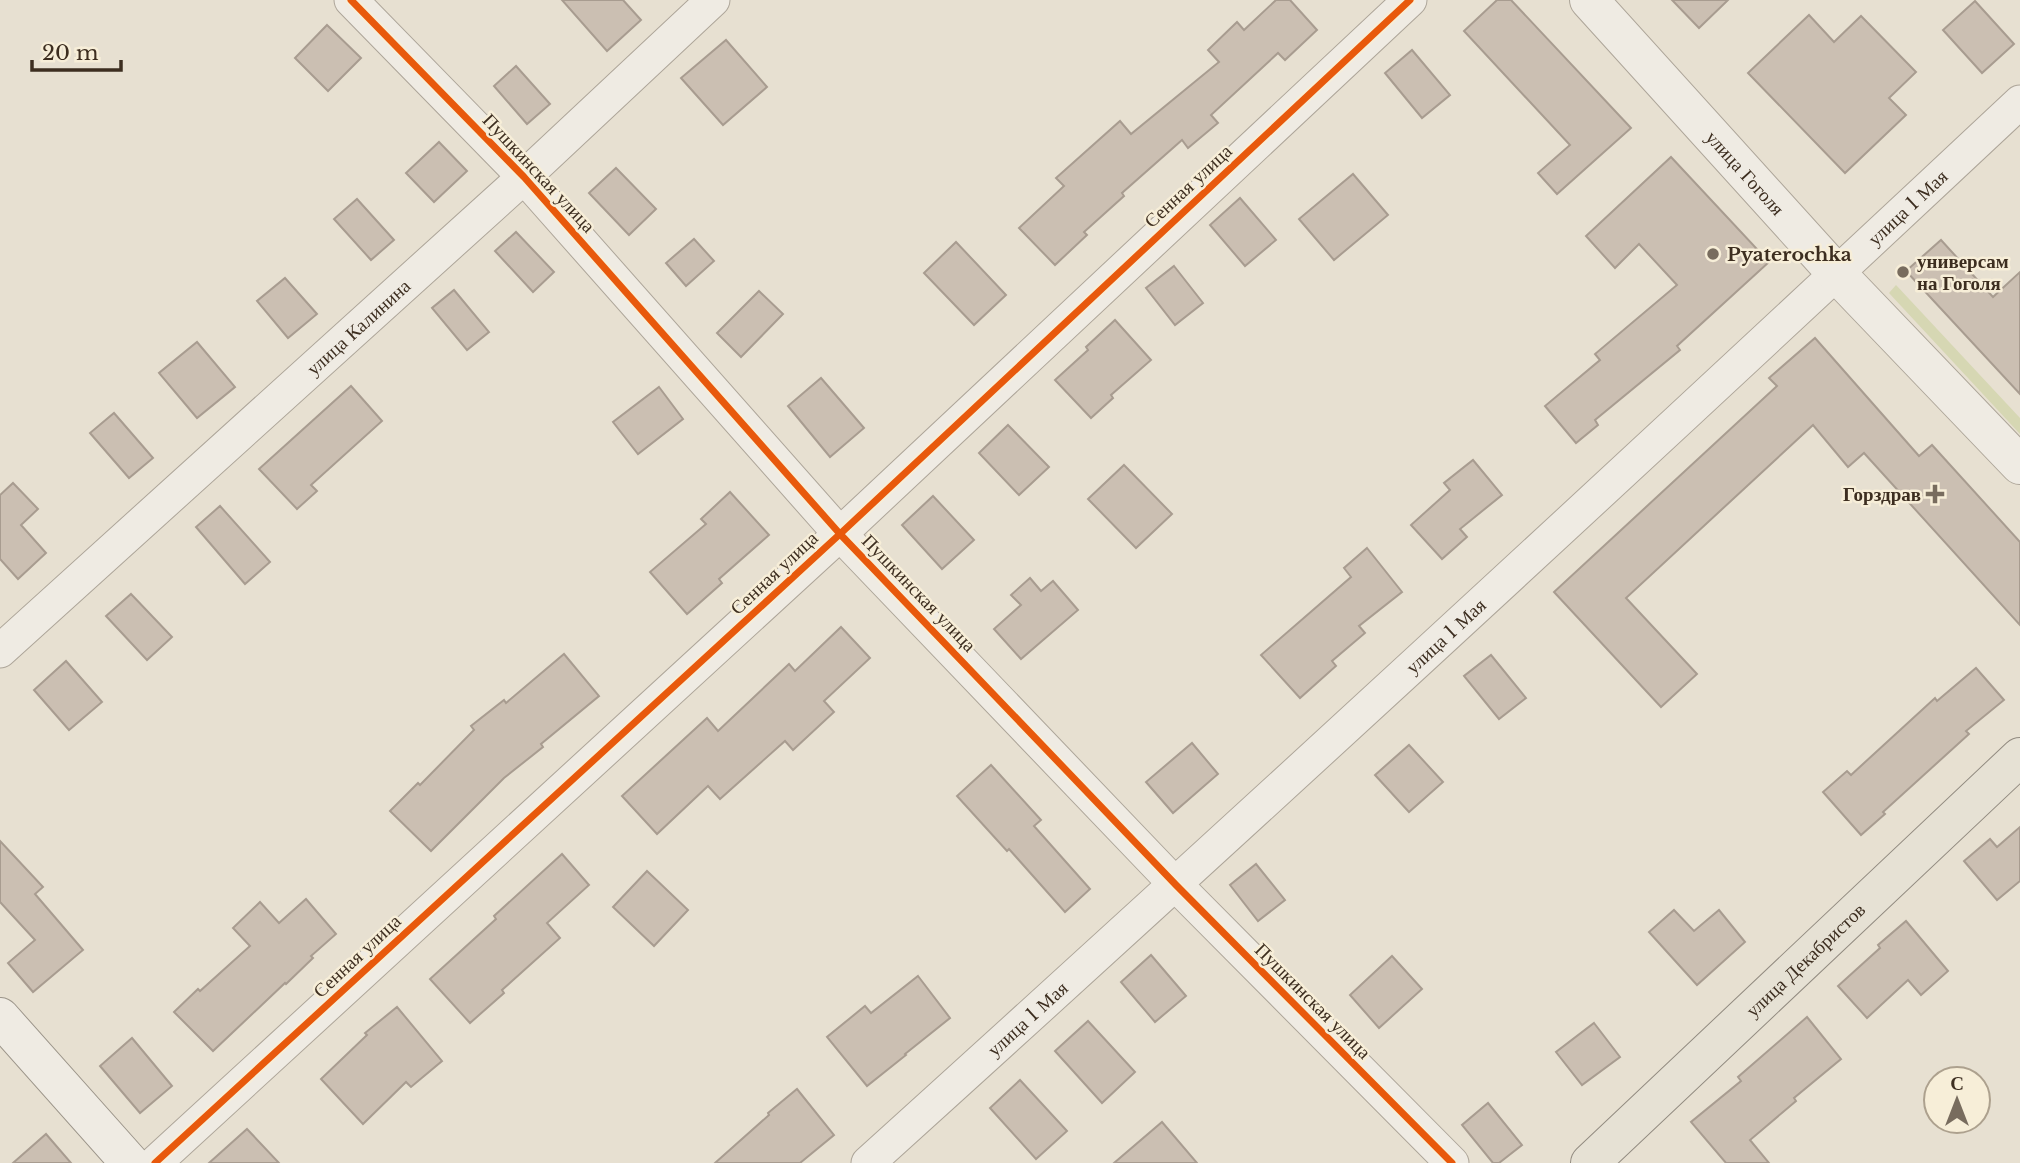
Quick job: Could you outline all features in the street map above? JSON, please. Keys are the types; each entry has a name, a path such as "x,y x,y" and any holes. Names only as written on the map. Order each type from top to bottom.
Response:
{"main road":[{"name":"улица Декабристов","path":"1590,1163 2020,757"}],"street":[{"name":"Пушкинская улица","path":"351,0 524,177 840,534 1176,885 1452,1163"},
{"name":"улица Калинина","path":"0,651 524,177 713,0"},
{"name":"Сенная улица","path":"155,1163 840,534 1410,0"},
{"name":"улица Гоголя","path":"1589,0 1837,274 2020,465"},
{"name":"улица 1 Мая","path":"868,1163 1176,885 2020,102"},
{"path":"0,1017 130,1163"}],"green space":[{"path":"1896,285 2020,418 2020,434 1889,293"}],"building":[{"path":"562,0 623,0 641,20 607,51"},
{"path":"1276,0 1290,0 1317,30 1285,60 1278,53 1211,115 1218,123 1188,148 1182,140 1122,193 1124,196 1084,232 1087,235 1055,265 1019,228 1064,186 1056,178 1120,121 1131,134 1219,62 1208,50 1237,22 1244,30"},
{"path":"1497,0 1511,0 1631,128 1557,194 1538,173 1570,145 1464,31"},
{"path":"1672,0 1728,0 1699,28"},
{"path":"1975,1 2014,44 1982,73 1943,30"},
{"path":"1809,15 1834,42 1861,16 1916,72 1889,98 1906,115 1845,173 1748,73"},
{"path":"327,25 361,58 328,91 295,58"},
{"path":"726,40 767,87 723,125 681,78"},
{"path":"1412,50 1450,95 1422,118 1385,73"},
{"path":"516,66 550,104 527,124 494,86"},
{"path":"439,142 467,171 434,202 406,173"},
{"path":"1671,157 1769,262 1677,346 1680,350 1595,420 1598,425 1576,443 1545,406 1600,360 1595,354 1677,285 1639,244 1615,268 1586,236"},
{"path":"616,168 656,209 629,235 589,193"},
{"path":"1353,174 1388,215 1334,260 1299,219"},
{"path":"1240,198 1276,240 1245,266 1210,225"},
{"path":"357,199 394,240 371,260 334,219"},
{"path":"516,232 554,272 533,292 495,251"},
{"path":"694,239 714,261 686,286 666,263"},
{"path":"1941,240 1993,297 2020,272 2020,394 1906,271"},
{"path":"956,242 1006,295 974,325 924,273"},
{"path":"1174,266 1203,303 1175,325 1146,288"},
{"path":"285,278 317,314 288,338 257,301"},
{"path":"454,290 489,332 467,350 432,308"},
{"path":"759,291 783,314 741,357 717,333"},
{"path":"1115,320 1151,360 1111,395 1113,398 1091,418 1055,380 1088,350 1086,347"},
{"path":"1815,338 1919,456 1932,445 2020,542 2020,625 1864,453 1848,467 1813,425 1626,598 1697,674 1661,707 1554,592 1777,386 1769,378"},
{"path":"197,342 235,387 197,418 159,373"},
{"path":"821,378 864,428 830,457 788,406"},
{"path":"351,386 382,421 311,485 317,491 297,509 259,469"},
{"path":"659,387 683,419 638,454 613,422"},
{"path":"114,413 153,458 129,478 90,433"},
{"path":"1008,425 1049,467 1019,495 979,453"},
{"path":"1473,460 1502,495 1460,529 1467,537 1442,559 1411,525 1450,490 1444,483"},
{"path":"1124,465 1172,514 1136,548 1088,499"},
{"path":"13,483 38,509 21,525 46,553 18,579 0,559 0,495"},
{"path":"730,492 769,535 719,579 722,583 687,614 650,572 706,524 701,519"},
{"path":"933,496 974,540 942,569 902,525"},
{"path":"220,506 270,562 245,584 196,527"},
{"path":"1367,548 1402,592 1359,626 1365,633 1332,661 1336,666 1300,698 1261,655 1351,577 1344,568"},
{"path":"1030,578 1041,591 1053,581 1078,610 1021,659 994,629 1021,605 1011,595"},
{"path":"131,594 172,637 147,660 106,616"},
{"path":"841,627 870,658 824,701 834,712 793,750 785,741 720,799 708,786 657,834 622,796 707,718 718,731 789,664 795,671"},
{"path":"564,654 599,696 504,778 431,851 390,811 418,783 420,785 474,730 471,726 504,700 506,703"},
{"path":"1491,655 1526,698 1499,719 1464,676"},
{"path":"66,661 102,702 69,730 34,690"},
{"path":"1976,668 2004,700 1966,731 1969,734 1861,835 1823,792 1847,771 1851,775 1935,698 1937,701"},
{"path":"1192,743 1218,774 1173,813 1146,782"},
{"path":"1409,745 1443,782 1409,812 1375,775"},
{"path":"991,765 1041,820 1034,826 1090,889 1065,912 957,796"},
{"path":"2020,827 2020,881 1997,900 1964,861 1990,839 1997,847"},
{"path":"0,841 43,887 35,894 83,950 33,992 8,963 35,940 0,902"},
{"path":"562,854 589,885 547,923 560,938 470,1023 430,979"},
{"path":"1256,864 1285,900 1258,921 1230,885"},
{"path":"647,871 688,910 654,946 613,907"},
{"path":"306,899 336,934 213,1051 174,1012 250,946 233,928 260,902 279,923"},
{"path":"1674,910 1694,931 1719,910 1745,942 1697,985 1649,932"},
{"path":"1906,921 1948,971 1921,995 1908,980 1867,1018 1838,986"},
{"path":"1151,955 1186,996 1155,1022 1121,982"},
{"path":"1392,956 1422,989 1379,1028 1350,995"},
{"path":"918,976 950,1018 867,1086 827,1037 865,1006 871,1013"},
{"path":"397,1007 442,1061 411,1087 406,1082 363,1124 321,1079 367,1035 365,1033"},
{"path":"1807,1017 1841,1059 1794,1098 1796,1101 1750,1140 1769,1163 1726,1163 1691,1122 1741,1081 1738,1077"},
{"path":"1088,1021 1135,1072 1102,1103 1055,1051"},
{"path":"1594,1023 1620,1057 1582,1085 1556,1052"},
{"path":"132,1038 172,1086 140,1113 100,1066"},
{"path":"1020,1080 1067,1131 1036,1159 990,1108"},
{"path":"797,1089 834,1135 800,1163 715,1163 769,1115 768,1113"},
{"path":"1488,1103 1522,1145 1499,1163 1493,1163 1462,1125"},
{"path":"1162,1122 1197,1163 1114,1163"},
{"path":"247,1129 279,1163 209,1163"},
{"path":"46,1134 71,1163 13,1163"}],"cycle path":[{"path":"351,0 524,177 840,534 1176,885 1452,1163"},
{"path":"155,1163 840,534 1410,0"}],"place":[{"name":"Pyaterochka","path":"1713,254"},
{"name":"универсам на Гоголя","path":"1903,272"},
{"name":"Горздрав","path":"1935,494"}]}
